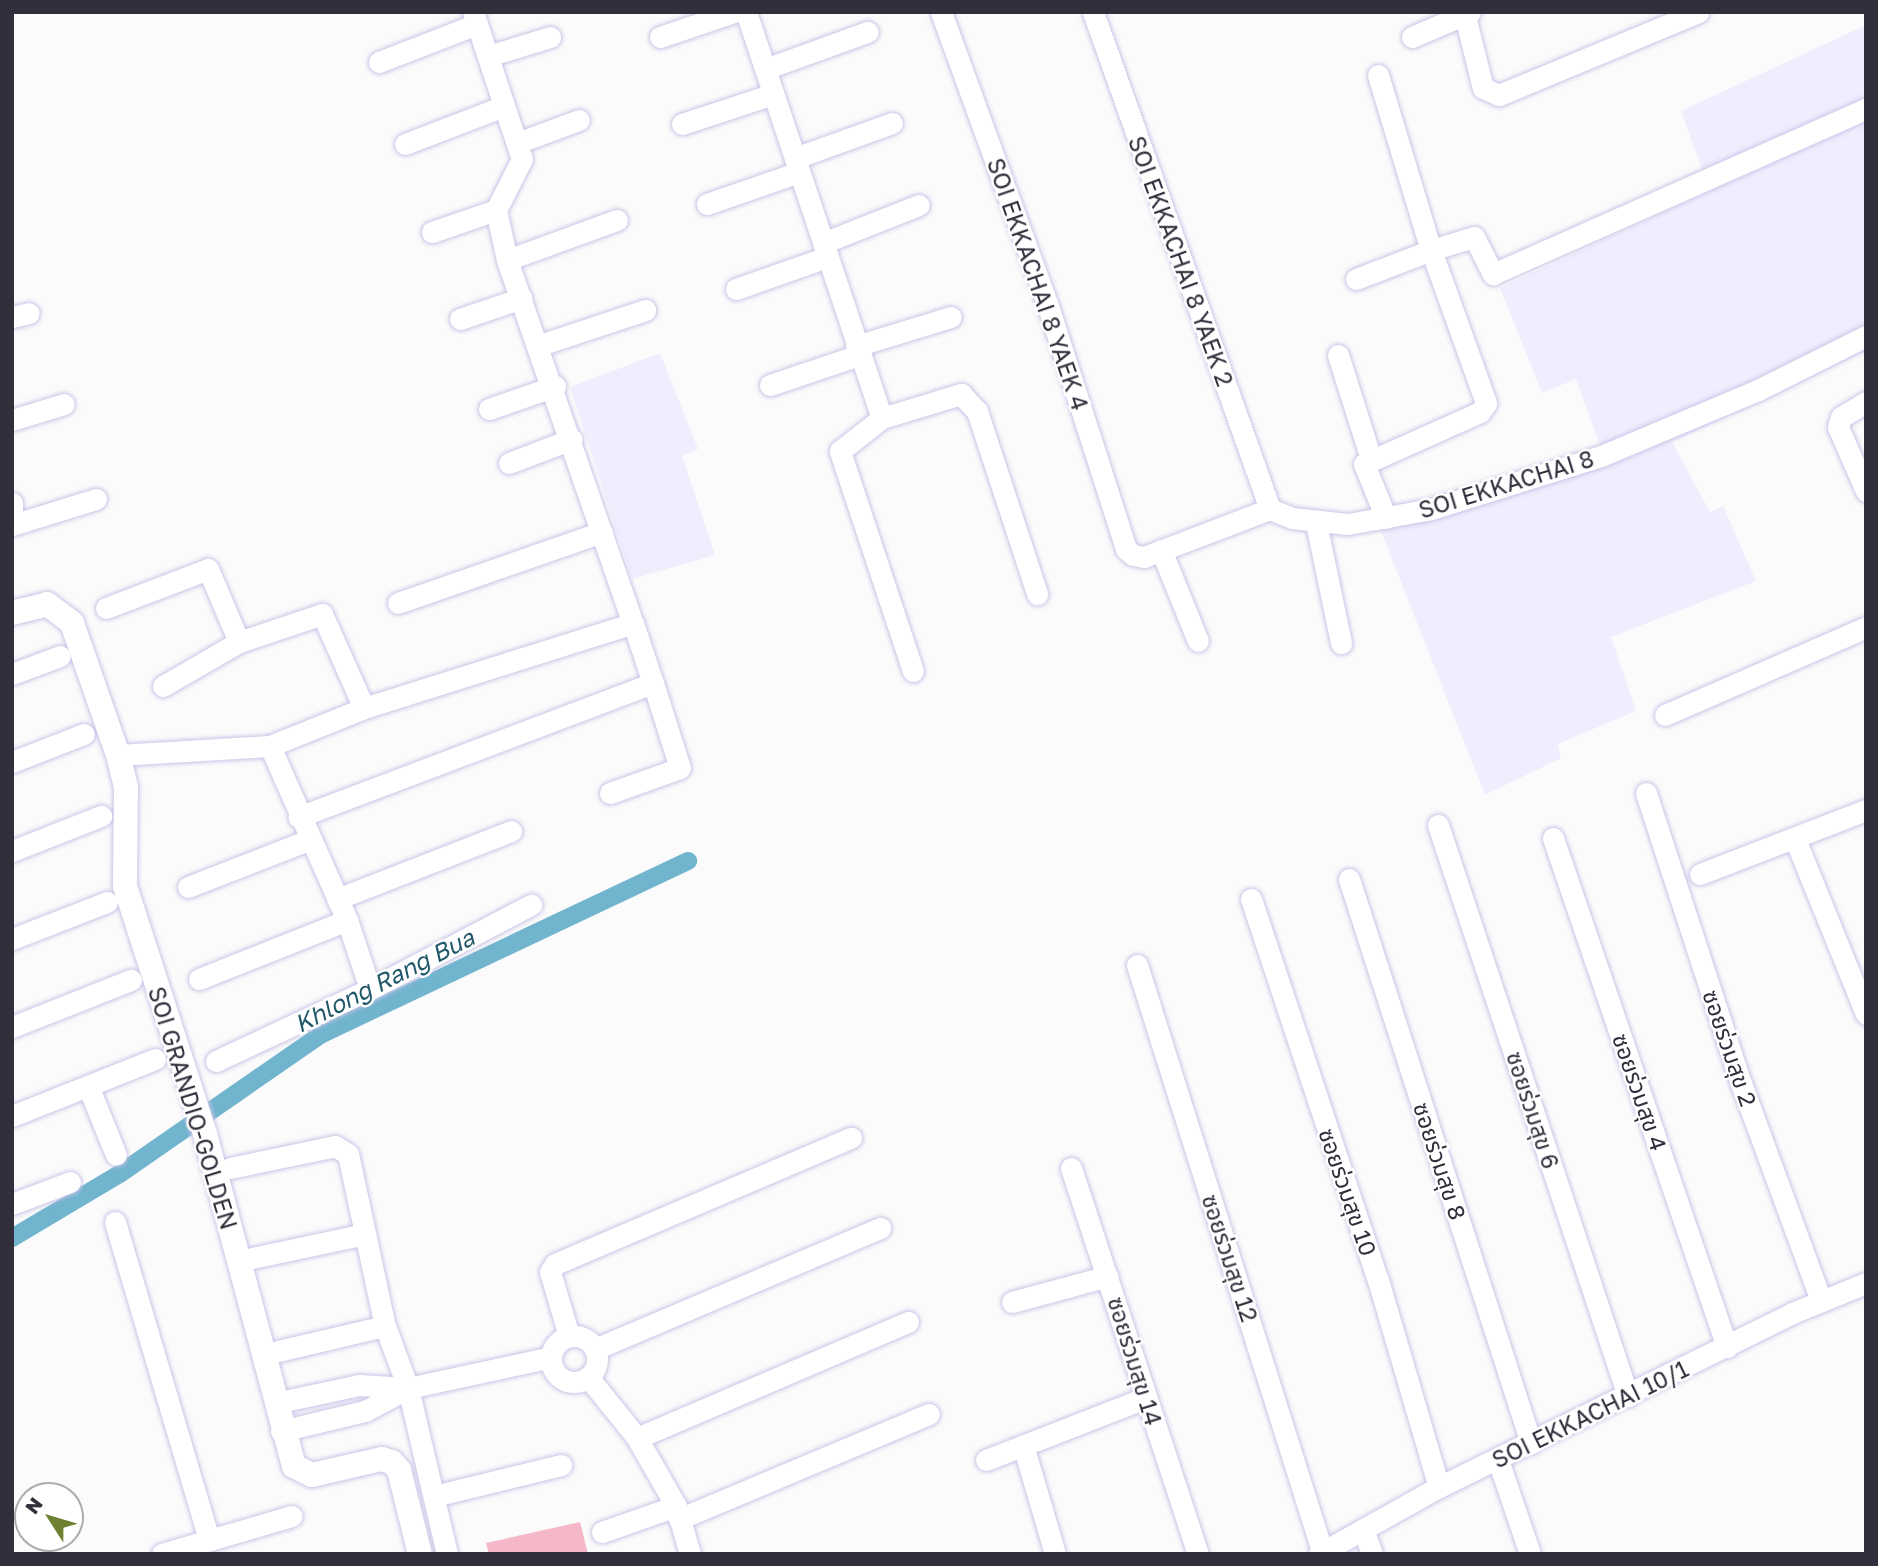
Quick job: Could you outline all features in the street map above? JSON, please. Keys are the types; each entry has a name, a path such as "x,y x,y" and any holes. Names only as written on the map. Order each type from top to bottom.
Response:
{"street":[{"path":"660,37 734,12"},
{"path":"746,12 857,351 882,418"},
{"name":"SOI EKKACHAI 8 YAEK 4","path":"941,12 1048,306 1126,550 1133,555 1161,550"},
{"name":"SOI EKKACHAI 8 YAEK 2","path":"1093,12 1270,509"},
{"path":"1412,37 1466,13 1483,88 1499,95 1698,12"},
{"path":"379,62 475,18 517,143 522,159 496,210 507,260 555,386 680,768 610,793"},
{"path":"765,69 867,32"},
{"path":"488,56 550,37"},
{"path":"1378,75 1430,250 1486,403 1480,412 1371,459 1363,467 1386,518"},
{"path":"682,124 773,94"},
{"path":"405,144 505,106"},
{"path":"1356,279 1471,236 1490,272 1496,273 1866,109"},
{"path":"517,143 579,120"},
{"path":"706,204 892,123"},
{"path":"736,289 919,205"},
{"path":"432,232 496,210"},
{"path":"507,260 617,220"},
{"path":"460,319 522,298"},
{"path":"540,345 645,310"},
{"path":"770,386 951,317"},
{"name":"SOI EKKACHAI 8","path":"1270,509 1315,523 1386,518 1601,456 1758,390 1866,336"},
{"path":"1338,355 1371,459"},
{"path":"489,409 555,386"},
{"path":"913,671 840,451 882,418 961,394 977,411 1037,594"},
{"path":"1866,402 1841,417 1838,427 1866,491"},
{"path":"12,420 64,404"},
{"path":"509,463 572,439"},
{"path":"12,503 12,523 96,499"},
{"path":"1198,640 1161,550 1270,509"},
{"path":"1315,523 1341,643"},
{"path":"398,603 602,532"},
{"path":"106,608 208,569 239,642"},
{"name":"SOI GRANDIO-GOLDEN","path":"12,613 47,604 72,623 118,755 126,786 125,886 205,1134 281,1431 294,1466 306,1474 382,1459 396,1466 419,1554"},
{"path":"163,685 239,642 322,614 364,708"},
{"path":"118,755 270,746 364,708 633,623"},
{"path":"1665,715 1866,627"},
{"path":"12,674 60,656"},
{"path":"299,817 653,682"},
{"path":"12,762 84,734"},
{"path":"270,746 299,817 347,920 370,989"},
{"name":"ซอยร่วมสุข 2","path":"1646,793 1741,1083 1821,1301"},
{"path":"1700,874 1866,810"},
{"path":"12,851 101,816"},
{"name":"ซอยร่วมสุข 6","path":"1438,825 1628,1396"},
{"path":"337,899 511,831"},
{"name":"ซอยร่วมสุข 4","path":"1553,838 1727,1346"},
{"path":"188,887 311,839"},
{"path":"1795,839 1866,1014"},
{"name":"ซอยร่วมสุข 8","path":"1349,879 1531,1443"},
{"name":"ซอยร่วมสุข 10","path":"1251,898 1378,1280 1439,1487"},
{"path":"12,939 107,902"},
{"path":"216,1061 370,989 531,905"},
{"path":"199,979 347,920"},
{"name":"ซอยร่วมสุข 12","path":"1137,965 1321,1553"},
{"path":"12,1027 131,980"},
{"path":"12,1115 155,1059"},
{"path":"89,1086 116,1155"},
{"path":"569,1336 550,1272 555,1264 851,1138"},
{"path":"230,1168 342,1147 385,1326 408,1388 447,1554"},
{"name":"ซอยร่วมสุข 14","path":"1071,1168 1198,1554"},
{"path":"12,1204 69,1182"},
{"path":"116,1222 209,1540"},
{"path":"595,1349 880,1228"},
{"path":"252,1258 365,1234"},
{"path":"1012,1302 1108,1276"},
{"name":"SOI EKKACHAI 10/1","path":"1321,1553 1439,1487 1821,1301 1866,1283"},
{"path":"637,1438 908,1322"},
{"path":"278,1351 385,1326"},
{"path":"569,1336 581,1336 595,1349 597,1361 588,1377 576,1382 562,1379 551,1357 554,1346 569,1336"},
{"path":"281,1431 365,1410 408,1388 551,1357"},
{"path":"588,1377 637,1438 678,1512 691,1554"},
{"path":"275,1403 359,1385 408,1388"},
{"path":"986,1460 1145,1398"},
{"path":"602,1532 678,1512 929,1414"},
{"path":"1023,1444 1055,1554"},
{"path":"1498,1460 1530,1554"},
{"path":"434,1496 562,1465"},
{"path":"162,1554 292,1516"},
{"path":"1363,1529 1372,1554"}],"shaded area":[{"path":"1866,25 1866,351 1672,442 1710,512 1723,506 1756,581 1611,637 1636,711 1558,744 1561,758 1485,795 1381,531 1607,465 1576,379 1542,393 1500,288 1710,191 1681,111"},
{"path":"660,353 698,449 682,456 715,555 632,579 570,387"},
{"path":"580,1522 588,1554 489,1554 486,1543"}],"waterway":[{"name":"Khlong Rang Bua","path":"12,1238 121,1173 322,1034 688,861"}]}
